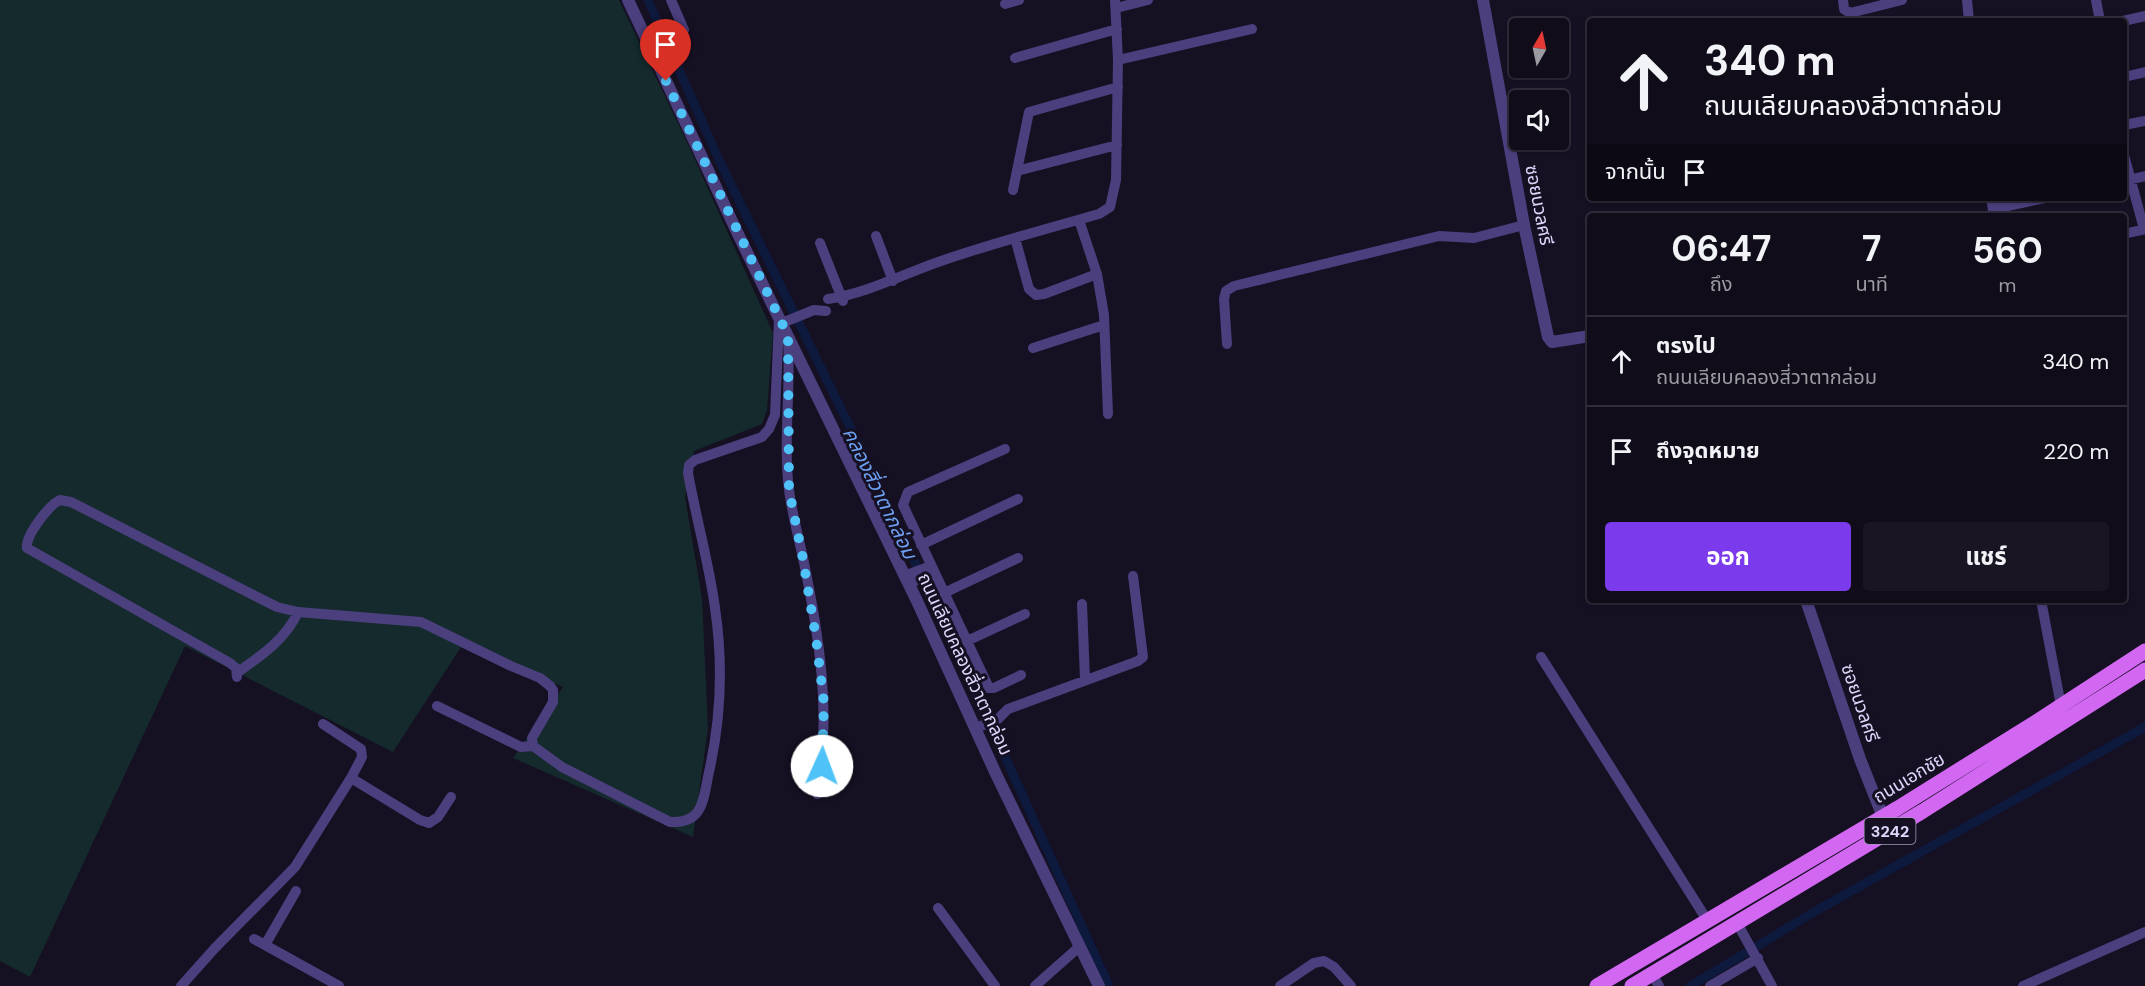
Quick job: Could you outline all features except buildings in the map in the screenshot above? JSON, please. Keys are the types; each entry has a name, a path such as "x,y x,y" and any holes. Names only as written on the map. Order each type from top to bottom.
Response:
{"main road":[{"name":"ถนนเอกชัย","path":"1602,985 1707,920 1883,817 2145,651"},
{"name":"ถนนเอกชัย","path":"1632,986 1656,980 1737,923 1979,777 2145,670"}],"street":[{"name":"ถนนเลียบคลองสี่วาตากล่อม","path":"628,0 788,336 980,726 1079,947 1099,986"},
{"path":"671,0 684,30"},
{"path":"1005,4 1019,0"},
{"path":"437,706 520,747 533,746 562,767 670,822 692,819 698,813 713,753 720,684 715,606 688,473 689,465 695,459 762,437 769,429 775,415 781,321 939,262 1099,214 1110,207 1116,180 1118,60 1116,4 1148,0"},
{"name":"ซอยนวลศรี","path":"1483,0 1524,225 1548,337 1552,342 1560,342 1587,337"},
{"path":"1844,0 1844,9 1850,13 1902,0"},
{"path":"1967,0 1969,18"},
{"path":"2096,0 2099,18"},
{"path":"2127,20 2145,16"},
{"path":"1118,60 1252,29"},
{"path":"1015,58 1117,30"},
{"path":"2127,76 2145,72"},
{"path":"1013,190 1029,112 1118,87"},
{"path":"2127,124 2145,120"},
{"path":"1017,171 1117,145"},
{"path":"2127,233 2144,229 2127,180 2145,176"},
{"path":"1993,208 2029,201"},
{"path":"1079,220 1097,274 1104,325 1108,414"},
{"path":"1227,344 1224,298 1226,291 1234,286 1439,236 1474,238 1524,225"},
{"path":"876,236 893,281"},
{"path":"1015,238 1029,289 1036,295 1097,274"},
{"path":"820,243 844,298"},
{"path":"1032,348 1104,325"},
{"path":"788,336 789,490 816,638 824,703 822,766 817,794"},
{"path":"1005,449 908,492 903,505 921,545 928,571 944,593 988,687 994,688 1021,675"},
{"path":"921,545 1018,499"},
{"path":"298,612 293,624 280,639 237,674 230,663 27,548 26,543 28,536 52,505 60,500 71,502 277,607 298,612 420,622 540,678 550,686 553,702 532,738 533,746"},
{"path":"944,593 1018,558"},
{"path":"909,579 928,571"},
{"path":"980,726 998,719 1008,709 1138,661 1143,657 1133,576"},
{"name":"ซอยนวลศรี","path":"1807,603 1860,759 1883,817"},
{"path":"2043,603 2061,706"},
{"path":"1082,604 1085,680"},
{"path":"967,641 1024,614"},
{"path":"1541,657 1707,920"},
{"path":"181,986 295,867 351,778 362,757 362,749 323,724"},
{"path":"351,778 369,791 429,823 438,817 451,796"},
{"path":"265,945 296,891"},
{"path":"938,908 995,986"},
{"path":"1737,923 1772,986"},
{"path":"2023,986 2145,932"},
{"path":"254,939 339,986"},
{"path":"1035,986 1079,947"},
{"path":"1710,986 1757,956"},
{"path":"1280,986 1314,963 1324,961 1334,967 1351,986"}],"green space":[{"path":"0,0 619,0 687,142 773,333 767,410 762,424 694,451 685,497 702,598 708,728 693,837 513,758 563,687 461,647 393,752 185,646 30,977 0,961"}],"waterway":[{"name":"คลองสี่วาตากล่อม","path":"648,0 720,162 963,664 1109,986"},
{"path":"1690,986 1821,908 2145,727"}],"route":[{"path":"666,81 788,336 789,490 816,638 824,703 822,766"}]}
